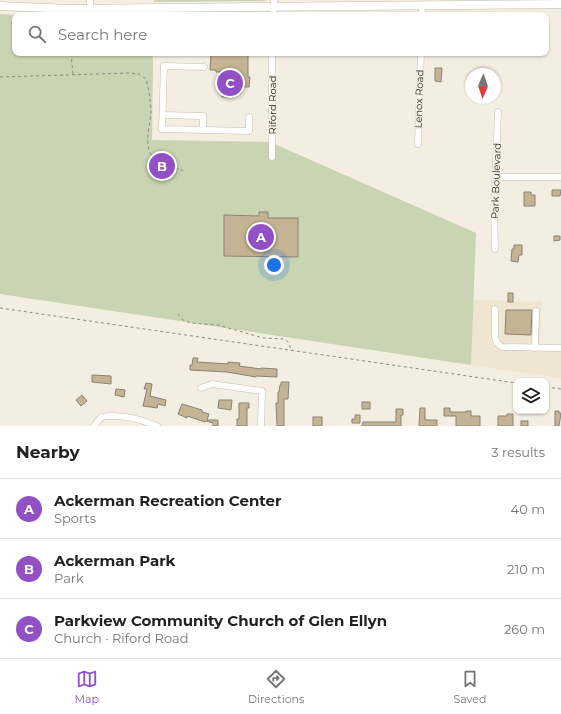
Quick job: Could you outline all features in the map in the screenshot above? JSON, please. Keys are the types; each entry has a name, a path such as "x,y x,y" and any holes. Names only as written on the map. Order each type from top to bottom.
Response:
{"main road":[{"path":"0,6 45,9 90,9 214,4 273,7 395,3 422,5 561,4"}],"street":[{"path":"90,0 90,9"},
{"path":"422,5 422,12"},
{"name":"Riford Road","path":"272,56 272,157"},
{"name":"Lenox Road","path":"418,144 421,56"},
{"path":"204,67 164,66 162,130 249,131 249,117"},
{"name":"Park Boulevard","path":"495,249 494,211 498,112"},
{"path":"162,115 203,116 203,130"},
{"path":"496,177 561,177"},
{"path":"495,309 495,337 497,343 502,347 561,348"},
{"path":"535,348 536,311"},
{"path":"201,388 212,384 262,391 261,426"},
{"path":"95,424 100,418 117,417 138,420 157,426"}],"path":[{"path":"71,56 73,75"},
{"path":"0,77 128,73 139,74 146,79 150,98 151,118 148,148 152,156 157,160 185,171"},
{"path":"0,308 513,383"},
{"path":"178,314 183,320 191,323 218,325 263,338 285,339 291,350"},
{"path":"549,387 561,389"}],"shaded area":[{"path":"473,300 542,302 540,346 561,346 561,378 471,365"}],"green space":[{"path":"154,0 268,0 154,2"},
{"path":"0,14 12,15 12,56 152,56 152,140 270,142 476,233 471,365 0,294"}],"building":[{"path":"211,56 248,56 248,77 250,77 249,87 234,87 233,97 222,97 223,72 210,70"},
{"path":"435,68 442,68 441,82 435,81"},
{"path":"552,190 561,190 560,196 552,196"},
{"path":"524,192 531,192 531,195 535,195 535,206 524,206"},
{"path":"259,212 268,212 268,218 298,218 298,257 224,256 224,215 259,216"},
{"path":"554,236 560,236 560,240 554,241"},
{"path":"514,245 522,245 522,255 519,255 518,262 511,261 512,249 514,249"},
{"path":"508,293 513,293 513,302 508,302"},
{"path":"506,310 532,310 531,335 505,334"},
{"path":"193,358 198,358 197,362 228,364 228,362 240,363 239,366 261,369 277,369 277,377 256,377 227,372 190,370 190,365 192,365"},
{"path":"92,375 111,376 111,384 92,382"},
{"path":"281,382 289,382 288,399 284,399 284,426 277,426 276,403 278,403 278,392"},
{"path":"146,383 152,384 150,396 166,400 165,406 158,404 157,408 143,406 147,389 144,389"},
{"path":"116,389 125,390 124,397 115,395"},
{"path":"82,395 87,401 81,406 76,400"},
{"path":"219,400 232,400 231,410 218,408"},
{"path":"362,402 370,402 370,409 362,409"},
{"path":"239,403 249,403 249,408 247,408 247,426 237,426 237,419 239,419"},
{"path":"182,404 202,410 202,412 209,414 207,420 218,420 218,426 213,426 213,423 187,416 187,418 178,414"},
{"path":"420,408 425,408 425,420 437,420 437,426 419,426"},
{"path":"444,408 450,408 450,412 471,411 471,416 480,416 480,426 456,426 456,416 444,416"},
{"path":"396,409 403,409 403,415 401,415 401,426 362,426 363,422 396,422"},
{"path":"555,411 559,411 559,413 561,413 559,426 555,426"},
{"path":"507,414 513,414 513,426 498,426 498,416 507,416"},
{"path":"355,415 360,415 360,423 352,423 352,419 355,419"},
{"path":"313,417 322,417 322,426 313,426"},
{"path":"521,421 528,421 528,426 521,426"}],"place":[{"name":"Parkview Community Church of Glen Ellyn","path":"230,83"},
{"name":"Ackerman Park","path":"162,166"},
{"name":"Ackerman Recreation Center","path":"261,237"}]}
